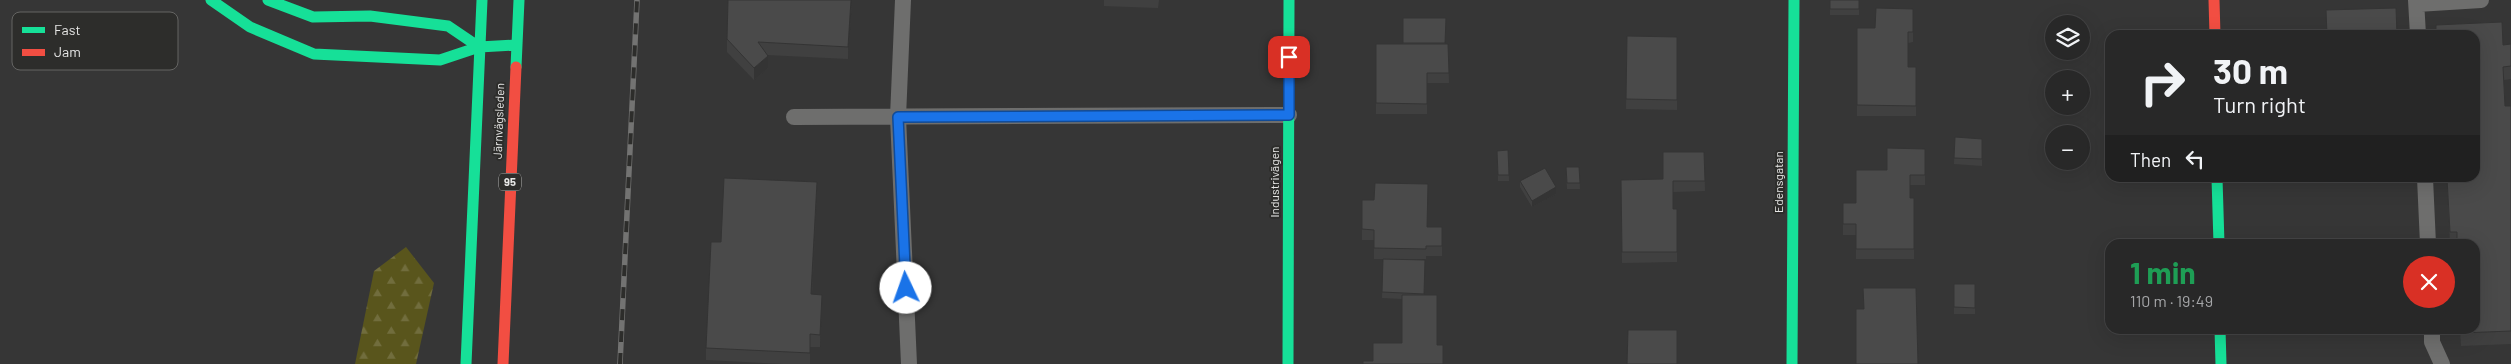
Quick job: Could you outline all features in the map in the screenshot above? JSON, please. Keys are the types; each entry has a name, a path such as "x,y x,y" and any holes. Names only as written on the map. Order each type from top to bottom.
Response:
{"main road":[{"path":"211,0 250,27 314,54 440,60 479,47 516,45"},
{"path":"268,0 313,17 370,16 448,26 479,47"},
{"name":"Järnvägsleden","path":"466,364 482,0"},
{"name":"Järnvägsleden","path":"502,364 519,0"},
{"name":"Industrivägen","path":"1288,364 1289,0"},
{"name":"Edensgatan","path":"1792,364 1794,0"},
{"path":"2214,0 2215,30"},
{"path":"370,16 387,8"},
{"path":"2217,182 2219,239"},
{"path":"2220,334 2221,364"}],"lane":[{"path":"903,0 898,117 910,364"},
{"path":"2418,30 2416,2 2481,0"},
{"path":"794,117 1289,115"},
{"path":"2425,182 2428,239"},
{"path":"2432,334 2432,342 2442,364"}],"green space":[{"path":"406,247 434,283 416,364 355,364 374,271"}],"building":[{"path":"728,0 851,0 848,47 758,42 768,56 754,68 727,39"},
{"path":"1830,0 1859,0 1859,9 1830,9"},
{"path":"1876,8 1913,9 1913,32 1908,32 1908,67 1916,67 1916,106 1857,105 1857,28 1875,28"},
{"path":"2396,8 2397,30 2327,30 2326,10"},
{"path":"1403,18 1446,18 1445,43 1403,43"},
{"path":"2502,22 2503,45 2511,44 2511,66 2503,67 2505,106 2511,106 2511,331 2480,332 2480,239 2457,239 2457,232 2450,232 2447,182 2480,182 2480,30 2436,30 2436,25"},
{"path":"1627,36 1677,37 1677,100 1626,99"},
{"path":"1376,44 1448,44 1449,73 1427,73 1427,104 1376,103"},
{"path":"1955,137 1982,139 1982,159 1954,158"},
{"path":"1887,148 1925,149 1925,175 1910,175 1910,198 1914,198 1914,249 1856,249 1856,224 1843,224 1843,203 1856,203 1856,170 1887,170"},
{"path":"1508,150 1509,175 1498,175 1497,151"},
{"path":"1663,152 1704,152 1705,181 1673,181 1673,209 1677,209 1677,252 1622,252 1621,180 1663,179"},
{"path":"1566,167 1579,167 1580,183 1567,183"},
{"path":"1545,168 1556,187 1532,201 1520,181"},
{"path":"724,178 817,182 811,294 822,295 820,335 810,334 810,353 706,348 711,242 721,242"},
{"path":"1375,183 1428,184 1427,227 1442,227 1442,246 1426,246 1426,249 1374,248 1374,230 1362,229 1362,200 1374,200"},
{"path":"1383,259 1425,260 1424,294 1382,292"},
{"path":"1954,284 1975,284 1975,308 1954,307"},
{"path":"1863,288 1916,288 1918,364 1856,364 1856,309 1864,309"},
{"path":"1402,295 1437,295 1437,345 1443,345 1443,364 1363,364 1363,361 1373,361 1373,343 1402,343"},
{"path":"1628,330 1677,330 1677,364 1627,364"}],"railway":[{"path":"620,364 637,0"}],"traffic: fast":[{"path":"211,0 250,27 314,54 440,60 479,47 515,45"},
{"path":"268,0 313,17 370,16 448,26 479,47"},
{"path":"466,364 482,0"},
{"path":"516,67 519,0"},
{"path":"1288,364 1289,0"},
{"path":"1792,364 1794,0"},
{"path":"2217,182 2219,239"},
{"path":"2220,334 2221,364"}],"traffic: jam":[{"path":"2214,0 2215,30"},
{"path":"503,364 516,67"}],"route":[{"path":"906,288 898,117 1289,115 1289,57"}]}
